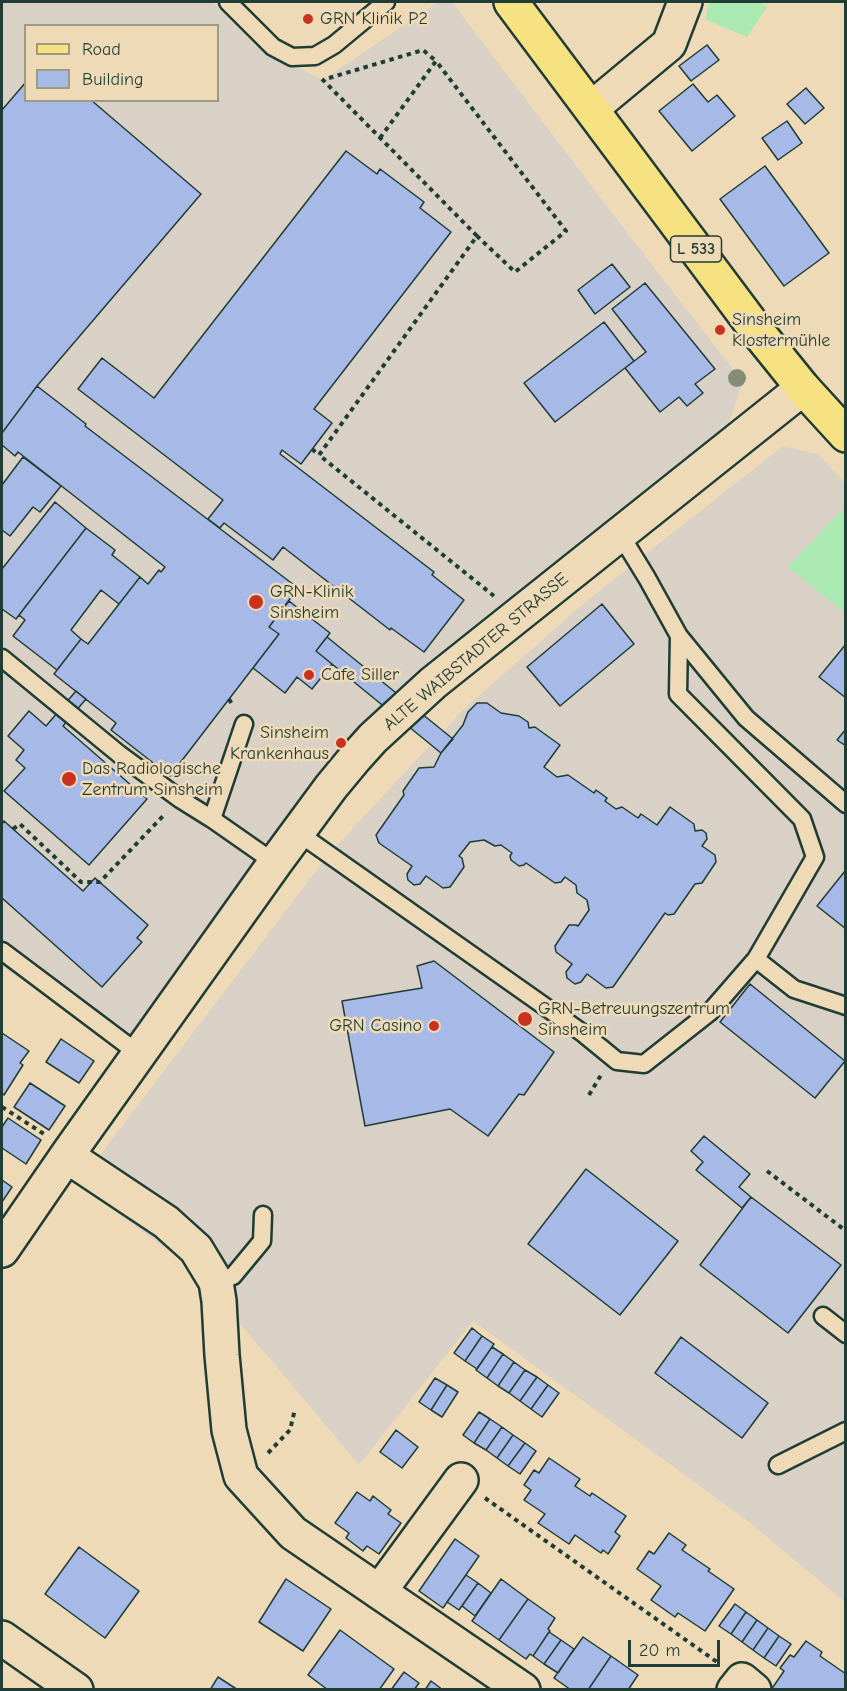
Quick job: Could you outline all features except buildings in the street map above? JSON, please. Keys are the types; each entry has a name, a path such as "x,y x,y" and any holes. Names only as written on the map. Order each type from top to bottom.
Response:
{"main road":[{"name":"L 533","path":"511,2 757,331 803,388 846,435"}],"street":[{"path":"592,108 669,44 685,2"},
{"name":"ALTE WAIBSTADTER STRASSE","path":"2,1250 68,1153 297,832 331,787 374,738 433,683 803,388"},
{"path":"68,1153 166,1222 196,1249 216,1282 229,1430 241,1476 293,1533 523,1689"},
{"path":"379,1592 461,1480"},
{"path":"2,1638 76,1689"}],"lane":[{"path":"228,2 273,47 292,57 315,56 334,45 386,2"},
{"path":"620,534 679,636 746,718 846,804"},
{"path":"297,832 584,1034 617,1061 644,1064 710,1012 756,959 815,857 802,819 678,694 679,636"},
{"path":"2,658 119,754 180,799 275,863"},
{"path":"212,819 244,724"},
{"path":"2,951 139,1054"},
{"path":"756,959 794,989 846,1006"},
{"path":"216,1282 233,1276 262,1241 263,1215"},
{"path":"824,1316 846,1334"},
{"path":"778,1465 846,1431"}],"path":[{"path":"292,57 323,80 515,272 566,231 436,61 423,50 323,80"},
{"path":"380,138 436,61"},
{"path":"319,455 477,236"},
{"path":"312,449 485,588 516,617"},
{"path":"14,830 20,824 81,882 100,882 180,799"},
{"path":"589,1095 602,1072"},
{"path":"2,1107 68,1153"},
{"path":"767,1171 846,1231"},
{"path":"239,1470 257,1462 274,1448 290,1430 295,1409"},
{"path":"461,1480 743,1686"}],"shaded area":[{"name":"GRN-Klinik Sinsheim","path":"2,2 213,2 256,46 323,80 438,2 452,2 743,382 728,426 403,689 124,1044 2,967"},
{"name":"GRN-Betreuungszentrum Sinsheim","path":"783,446 819,455 846,484 845,1602 748,1521 473,1321 359,1465 196,1271 78,1184 329,854 465,708 589,599"}],"green space":[{"path":"709,2 758,2 767,7 747,37 705,19"},
{"path":"845,507 845,613 788,567"}],"place":[{"name":"GRN Klinik P2","path":"308,19"},
{"name":"Sinsheim Klostermühle","path":"720,330"},
{"name":"GRN-Klinik Sinsheim","path":"256,602"},
{"name":"Cafe Siller","path":"309,675"},
{"name":"Sinsheim Krankenhaus","path":"341,743"},
{"name":"Das Radiologische Zentrum Sinsheim","path":"69,779"},
{"name":"GRN-Betreuungszentrum Sinsheim","path":"525,1019"},
{"name":"GRN Casino","path":"434,1026"}]}
